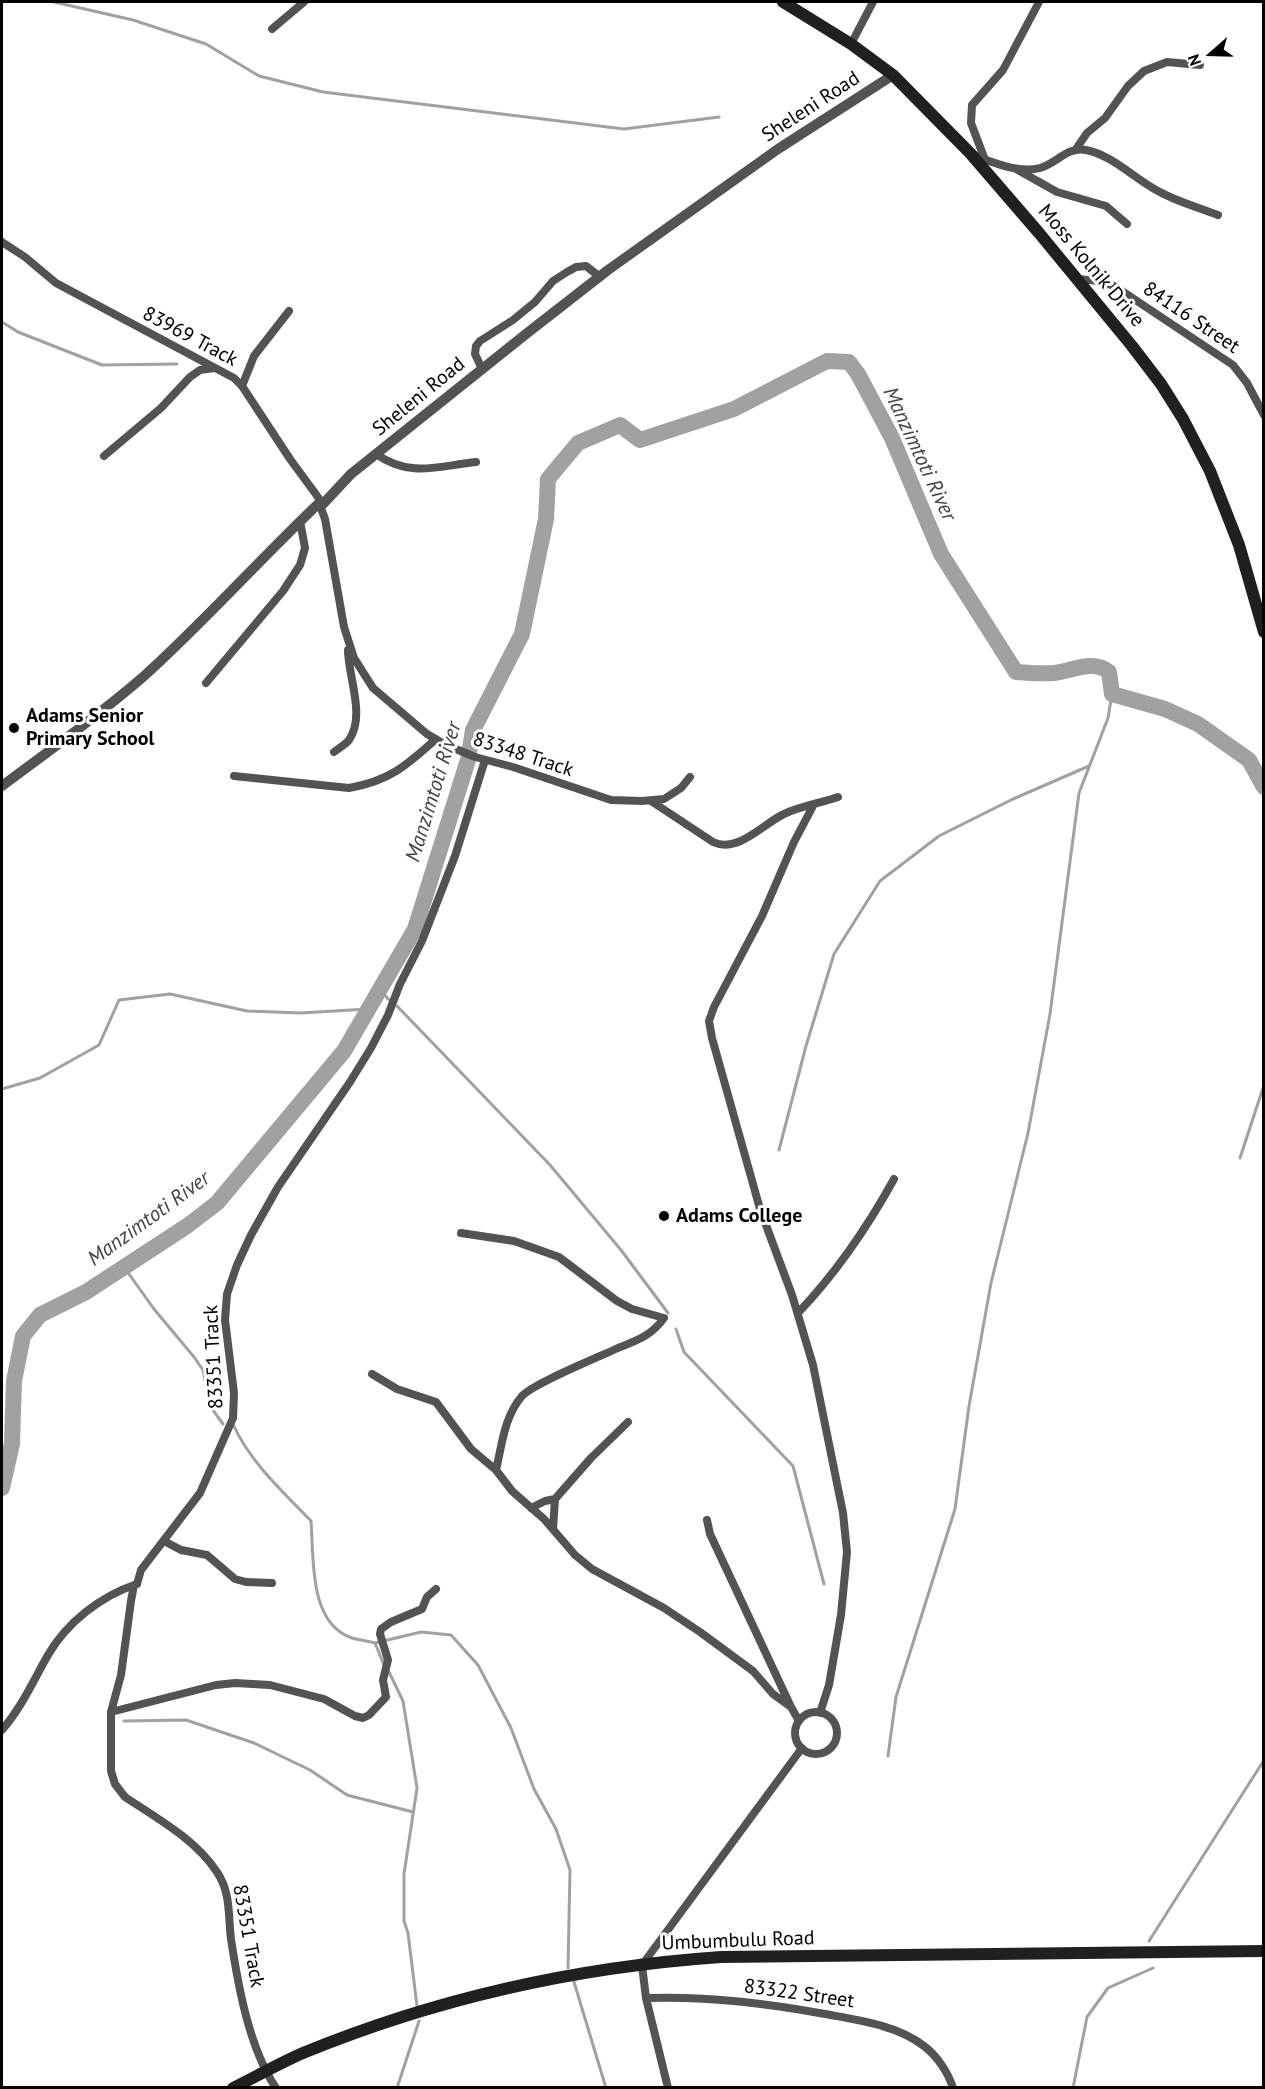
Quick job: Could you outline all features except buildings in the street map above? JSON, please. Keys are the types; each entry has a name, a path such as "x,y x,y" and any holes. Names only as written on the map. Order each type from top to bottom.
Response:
{"main road":[{"name":"Moss Kolnik Drive","path":"783,2 851,44 893,75 970,153 1077,279 1161,384 1201,453 1217,486 1239,545 1263,632"},
{"name":"Umbumbulu Road","path":"234,2088 302,2054 393,2019 486,1992 577,1974 642,1965 721,1958 1263,1951"}],"street":[{"path":"272,29 304,2"},
{"path":"851,44 873,2"},
{"path":"985,159 971,123 972,105 1003,70 1036,3"},
{"path":"1012,167 1038,168 1076,148 1087,133 1105,118 1128,86 1144,71 1167,62 1200,65"},
{"name":"Sheleni Road","path":"2,786 74,733 141,679 188,635 300,521 351,474 482,369 600,277 778,148 893,75"},
{"path":"1076,148 1107,158 1172,199 1218,215"},
{"path":"970,153 1012,167 1057,192 1106,206 1126,224"},
{"name":"83969 Track","path":"2,242 25,257 56,283 234,378 242,386 321,504"},
{"path":"482,369 475,354 476,346 535,302 553,281 581,266 590,268 600,277"},
{"name":"84116 Street","path":"1077,279 1101,281 1116,287 1228,360 1247,383 1263,415"},
{"path":"242,386 254,356 289,311"},
{"path":"104,456 162,408 190,377 200,370 215,368"},
{"path":"376,454 392,464 421,470 476,462"},
{"name":"83348 Track","path":"321,504 348,643 354,658 373,688 435,739 475,757 513,767 611,800 664,799 675,793 690,777"},
{"path":"206,682 283,591 300,565 305,548 300,521"},
{"path":"334,752 350,738 356,713 357,699 348,661 348,643"},
{"path":"234,776 285,780 326,787 349,788 366,785 388,777 405,766 435,739"},
{"name":"83351 Track","path":"276,2088 266,2071 242,2000 231,1934 230,1908 224,1885 207,1859 183,1836 118,1790 111,1771 111,1712 121,1675 134,1585 137,1584 141,1570 200,1493 233,1418 234,1393 225,1320 227,1294 237,1265 278,1187 350,1082 384,1024 400,984 422,941 455,856 485,760"},
{"path":"651,801 713,842 722,845 752,835 774,819 788,813 838,797"},
{"path":"813,806 794,842 762,916 714,1007 710,1021 712,1038 760,1209 798,1313 821,1398 843,1513 847,1543 841,1615 836,1653 820,1713"},
{"path":"798,1313 825,1285 854,1245 894,1179"},
{"path":"461,1233 514,1240 559,1257 617,1301 632,1309 664,1318 652,1333 566,1372 525,1394 506,1426 500,1442 496,1470"},
{"path":"372,1374 397,1389 436,1402 471,1449 496,1470 512,1491 553,1529 575,1555 592,1569 663,1608 700,1632 753,1671 773,1695 792,1707"},
{"path":"553,1529 555,1499 585,1464 628,1422"},
{"path":"531,1508 555,1499"},
{"path":"707,1520 710,1534 799,1721"},
{"path":"164,1541 182,1550 207,1555 235,1578 246,1582 272,1583"},
{"path":"2,1730 24,1699 48,1654 61,1638 102,1600 137,1584"},
{"path":"111,1712 216,1684 235,1683 270,1685 324,1699 359,1718 367,1716 385,1700 387,1694 383,1680 388,1660 381,1638 381,1629 391,1622 422,1609 427,1597 436,1588"},
{"path":"820,1713 831,1718 837,1734 833,1745 824,1753 812,1754 802,1748 798,1744 796,1732 799,1721 809,1714 820,1713"},
{"path":"668,2088 646,1998 642,1965 802,1748"},
{"name":"83322 Street","path":"646,1998 763,2003 861,2020 897,2032 924,2046 944,2069 953,2088"}],"waterway":[{"path":"54,2 133,20 206,44 259,76 323,92 624,129 719,117"},
{"path":"2,322 18,332 102,365 177,364"},
{"name":"Manzimtoti River","path":"2,1488 12,1444 14,1381 23,1336 40,1315 86,1292 187,1226 217,1203 344,1051 415,929 468,760 473,730 522,634 546,519 548,479 578,443 620,425 640,440 734,409 827,361 849,362 858,374 892,438 941,554 1016,672 1054,673 1089,666 1103,668 1109,672 1112,694 1165,709 1198,724 1249,760 1264,787"},
{"path":"888,1756 896,1697 955,1509 969,1406 991,1283 1028,1133 1050,1014 1079,793 1108,718 1112,694"},
{"path":"779,1150 806,1046 834,954 880,881 939,836 1013,799 1089,766"},
{"path":"380,990 391,1002"},
{"path":"2,1089 40,1078 99,1045 119,1000 170,994 247,1011 301,1013 368,1009"},
{"path":"397,1006 550,1165 621,1250 668,1313"},
{"path":"1240,1158 1264,1085"},
{"path":"124,1267 203,1370 210,1406 223,1424"},
{"path":"676,1329 684,1352 793,1466 824,1584"},
{"path":"233,1424 257,1463 311,1521 316,1587 320,1604 327,1618 338,1630 352,1638 375,1643 384,1665"},
{"path":"375,1643 421,1632 451,1635 478,1665 511,1728 534,1789 556,1829 570,1870 568,1968"},
{"path":"388,1670 403,1701 417,1788 404,1874 404,1921 408,1933 417,2006"},
{"path":"124,1721 186,1720 254,1743 310,1770 347,1795 413,1812"},
{"path":"1149,1941 1264,1760"},
{"path":"1073,2088 1087,2017 1108,1988 1153,1968"},
{"path":"574,1982 606,2088"},
{"path":"397,2088 419,2021"}],"place":[{"name":"Adams Senior Primary School","path":"14,728"},
{"name":"Adams College","path":"664,1216"}]}
